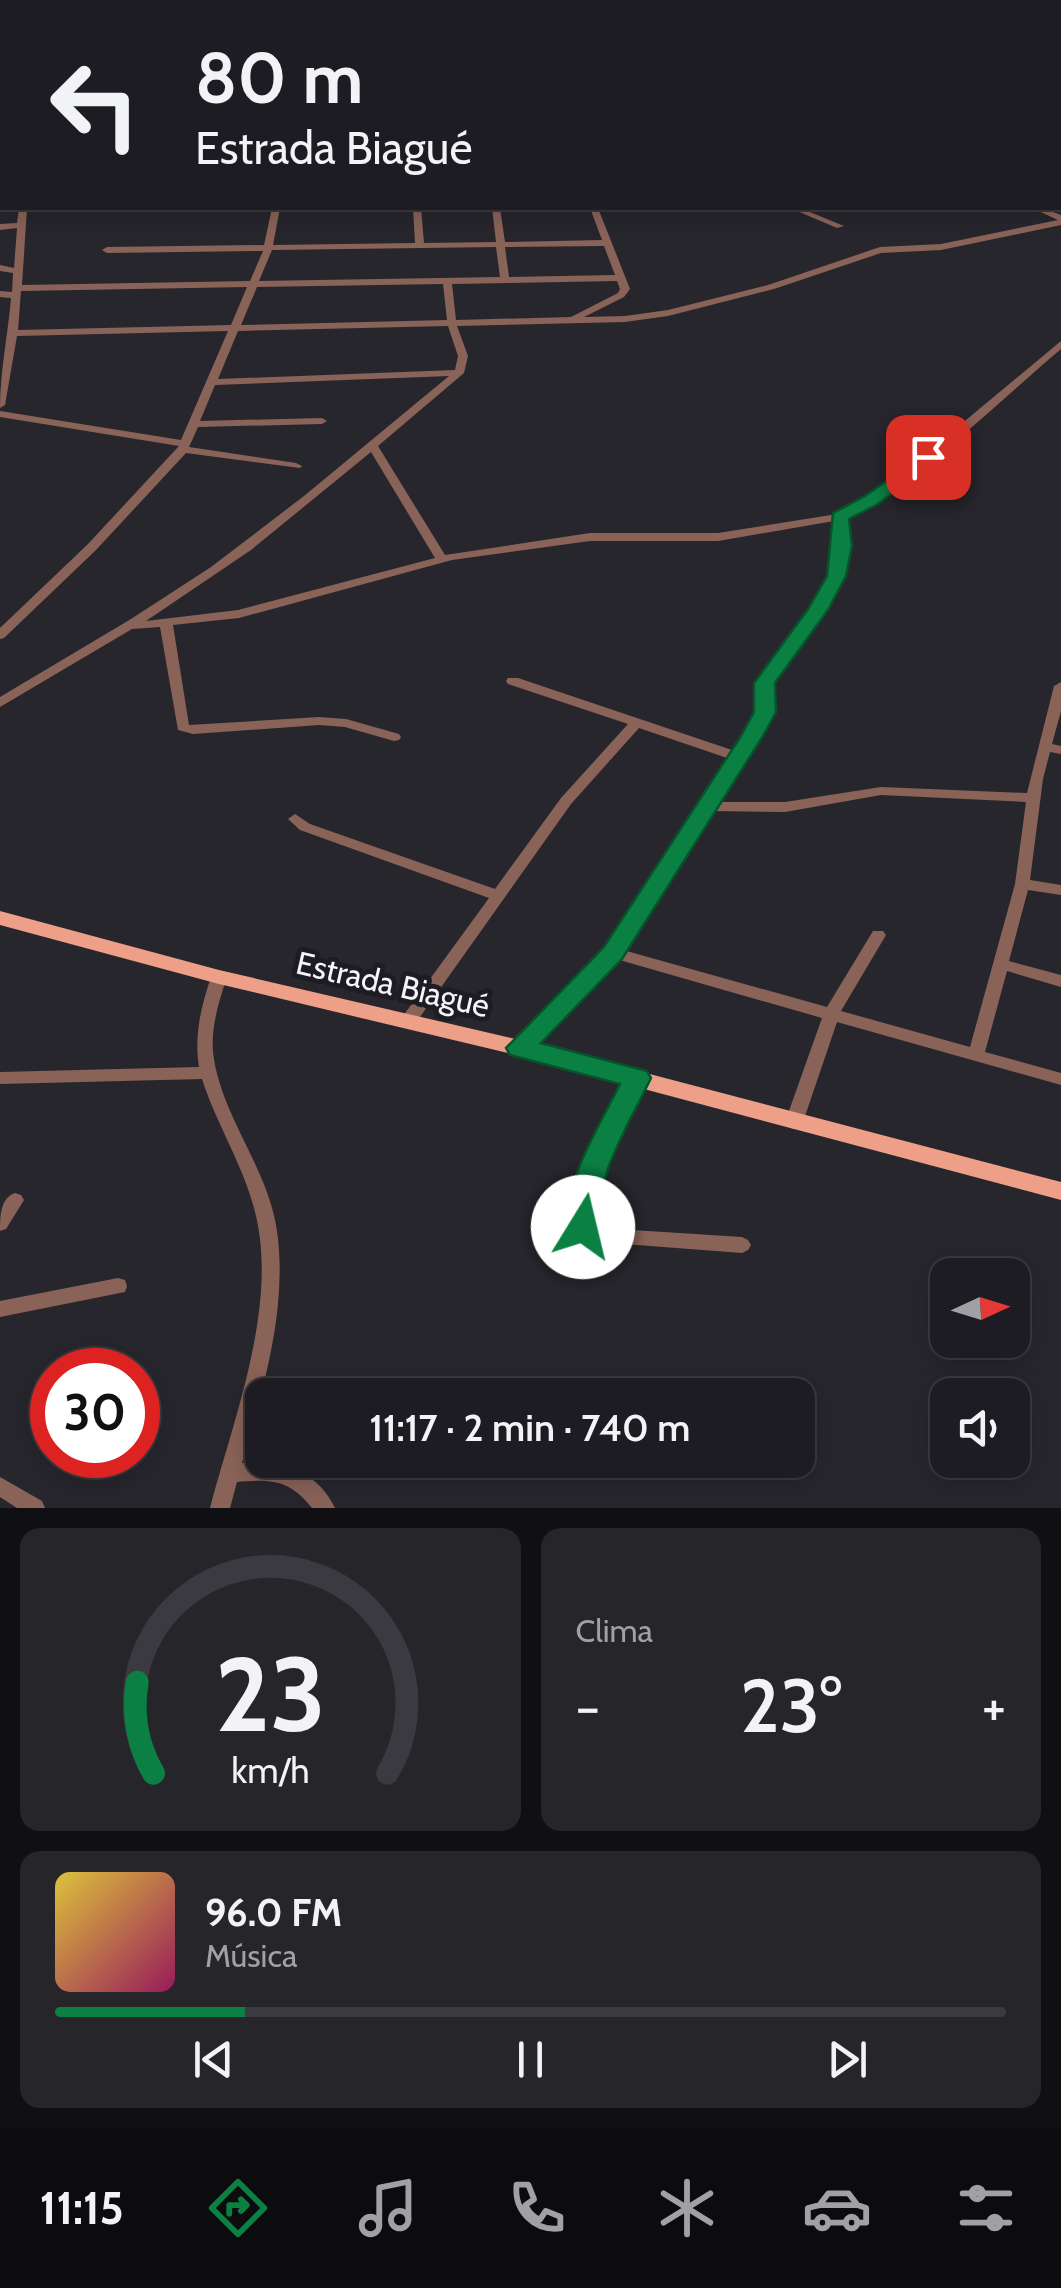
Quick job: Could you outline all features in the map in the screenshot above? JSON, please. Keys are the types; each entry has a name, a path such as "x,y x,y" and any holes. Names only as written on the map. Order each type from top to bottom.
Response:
{"main road":[{"name":"Estrada Biagué","path":"0,918 219,977 637,1078 1061,1191"}],"street":[{"path":"0,405 13,334 24,210"},
{"path":"0,635 104,534 185,447 268,250 276,210"},
{"path":"417,210 420,247"},
{"path":"496,210 505,280"},
{"path":"570,320 621,295 625,289 595,210"},
{"path":"799,210 840,226"},
{"path":"13,334 657,315 782,284 880,250 941,247 1061,220"},
{"path":"0,227 22,225"},
{"path":"106,250 609,243"},
{"path":"0,268 17,271"},
{"path":"0,294 622,278"},
{"path":"0,703 134,626 276,527 459,373 463,356 452,324 447,281"},
{"path":"0,319 14,319"},
{"path":"134,626 261,609 442,559 590,537 718,537 840,517 872,500 928,457 1061,344"},
{"path":"213,382 459,373"},
{"path":"0,414 296,466"},
{"path":"196,424 322,420"},
{"path":"372,444 442,559"},
{"path":"520,1048 613,953 762,718 764,683 818,610 836,576 842,546 840,517"},
{"path":"166,623 184,727 194,730 335,721 394,737"},
{"path":"513,682 736,756"},
{"path":"976,1056 1022,884 1033,798 1061,686"},
{"path":"409,1020 566,801 636,723"},
{"path":"1044,748 1061,750"},
{"path":"704,806 785,807 881,791 1033,798"},
{"path":"295,818 305,827 496,895"},
{"path":"1022,884 1061,890"},
{"path":"794,1122 831,1015 878,935"},
{"path":"613,953 1061,1079"},
{"path":"1002,964 1061,981"},
{"path":"219,977 205,1042 209,1073 254,1182 268,1231 265,1324 251,1398 220,1508"},
{"path":"0,1078 209,1073"},
{"path":"637,1078 595,1164 584,1199 583,1227 598,1235 742,1245"},
{"path":"0,1224 16,1200"},
{"path":"0,1309 118,1286"},
{"path":"228,1474 282,1472 298,1477 325,1508"},
{"path":"0,1486 34,1508"}],"waterway":[{"path":"711,0 726,0"}],"route":[{"path":"583,1227 584,1199 595,1164 637,1078 520,1048 613,953 752,736 765,712 764,683 818,610 836,576 842,546 840,517 872,500 928,457"}]}
